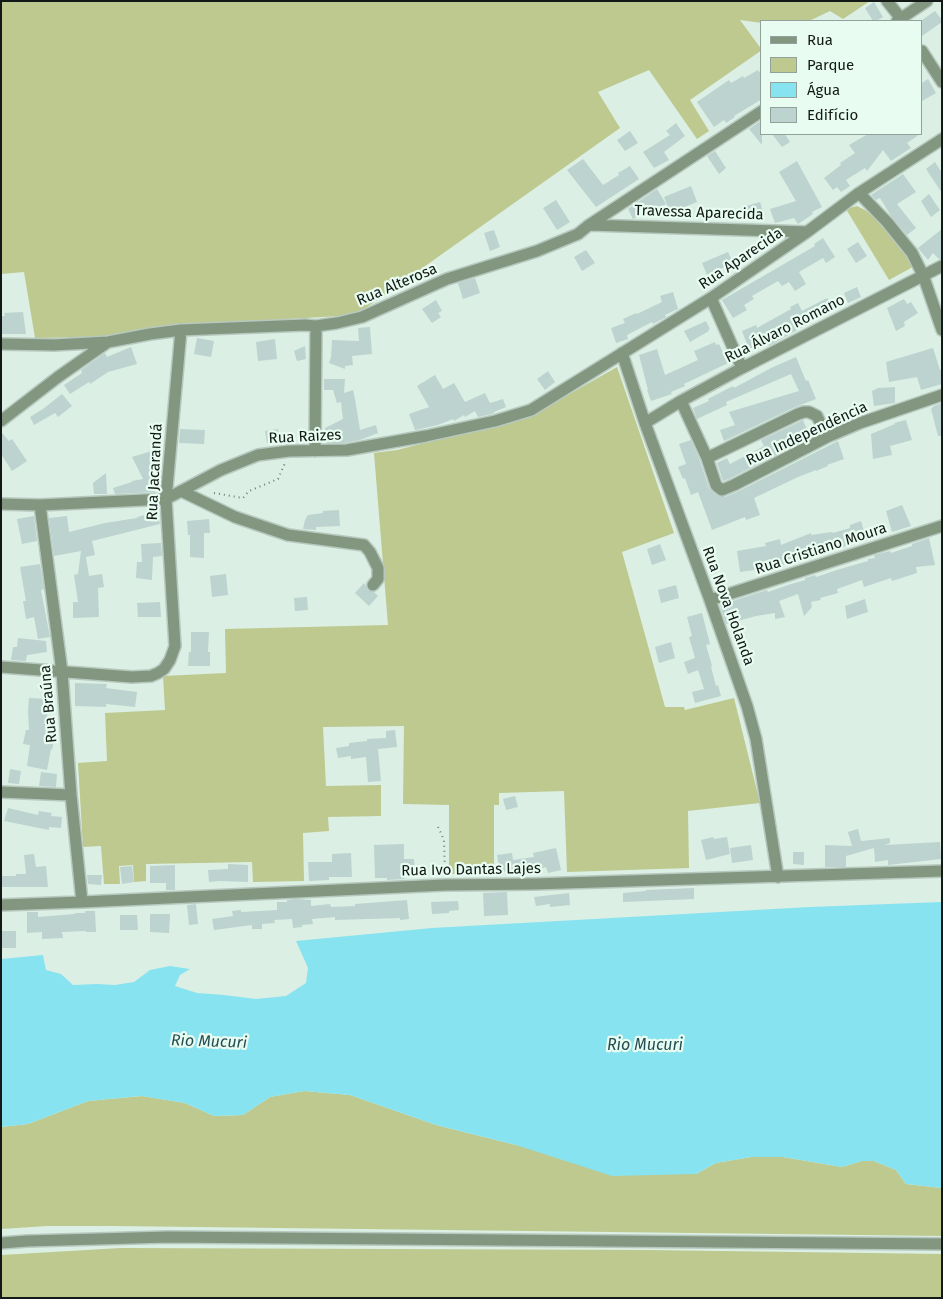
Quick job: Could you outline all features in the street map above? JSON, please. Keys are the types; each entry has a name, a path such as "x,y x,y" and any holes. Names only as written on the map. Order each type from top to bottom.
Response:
{"street":[{"path":"887,1 900,20 927,1"},
{"path":"923,53 942,82"},
{"name":"Rua Alterosa","path":"1,344 86,344 181,330 316,326 337,324 362,317 447,279 537,252 578,234 760,112"},
{"name":"Rua Aparecida","path":"552,398 711,298 859,194 942,139"},
{"path":"859,194 887,222 912,253 923,275 942,330"},
{"name":"Travessa Aparecida","path":"589,225 807,232"},
{"name":"Rua Álvaro Romano","path":"645,423 742,368 942,266"},
{"path":"711,298 742,368"},
{"path":"315,451 316,326"},
{"name":"Rua Jacarandá","path":"62,672 132,677 151,676 164,669 170,660 175,646 166,499 181,330"},
{"path":"1,421 108,342"},
{"name":"Rua Nova Holanda","path":"622,353 645,423 747,706 756,739 778,877"},
{"name":"Rua Independência","path":"707,458 716,484 722,490 734,486 826,438 860,423 942,395"},
{"name":"Rua Raizes","path":"1,504 40,505 166,499 221,470 258,455 289,451 347,450 426,436 495,421 531,410 552,398"},
{"path":"681,401 707,458 804,412 817,416 826,438"},
{"path":"181,491 235,517 288,535 364,545 378,568 378,579 373,585"},
{"name":"Rua Braúna","path":"40,505 62,672 71,795 82,902"},
{"name":"Rua Cristiano Moura","path":"710,600 942,526"},
{"path":"1,667 62,672"},
{"path":"1,792 71,795"},
{"name":"Rua Ivo Dantas Lajes","path":"1,905 446,885 942,871"},
{"path":"1,1243 178,1237 942,1244"}],"path":[{"path":"199,482 198,487 202,490 243,498 249,491 278,479 289,451"},
{"path":"438,826 444,840 446,885"}],"green space":[{"path":"1,1 870,1 843,19 830,11 811,20 760,20 760,23 740,20 760,47 760,51 690,100 709,131 697,139 649,70 598,92 620,128 356,315 153,327 123,334 93,337 35,338 24,272 1,274"},
{"path":"857,206 865,210 891,231 913,264 911,268 889,280 846,209"},
{"path":"617,367 674,533 622,552 665,707 684,707 685,710 734,698 760,803 688,811 689,868 567,872 564,791 499,793 499,805 494,805 494,874 449,874 449,805 403,804 404,726 323,727 326,786 381,785 381,816 328,817 329,831 303,833 304,881 253,882 252,862 146,864 146,881 134,882 133,865 119,866 120,884 104,884 101,846 83,847 78,763 107,761 105,713 165,710 163,676 226,673 225,629 388,625 374,453 397,450 531,416"},
{"path":"304,1091 350,1095 436,1125 516,1145 696,1174 716,1163 751,1157 783,1157 842,1167 862,1161 874,1161 896,1170 906,1184 942,1188 942,1236 114,1226 47,1226 1,1229 1,1127 28,1124 88,1101 142,1096 185,1103 214,1116 243,1115 270,1097"},
{"path":"121,1248 647,1250 942,1254 942,1298 1,1298 1,1255"}],"water":[{"name":"Rio Mucuri","path":"942,902 942,1188 906,1184 896,1170 874,1161 862,1161 842,1167 783,1157 751,1157 716,1163 696,1174 612,1176 516,1145 436,1125 350,1095 304,1091 270,1097 243,1115 214,1116 185,1103 141,1096 88,1101 28,1124 1,1127 1,959 43,955 46,970 61,974 73,985 115,985 134,982 150,970 170,966 190,969 180,975 175,986 197,993 256,999 286,996 306,983 308,968 296,941 432,928 810,907"}],"building":[{"path":"874,2 883,17 872,20 865,8"},
{"path":"935,11 942,22 923,35 922,20"},
{"path":"758,70 760,71 760,100 726,123 724,120 714,127 697,102 729,80 731,83 743,76 744,78"},
{"path":"928,79 936,93 923,100 923,82"},
{"path":"760,121 762,145 749,129"},
{"path":"676,123 685,136 664,152 669,160 654,168 643,152 670,135 666,131"},
{"path":"630,131 638,143 625,151 617,140"},
{"path":"773,135 786,135 790,142 782,147"},
{"path":"866,135 919,135 907,143 911,148 891,161 883,150 867,171 865,168 846,180 850,186 841,192 837,187 833,190 824,178 841,165 840,163 855,153 849,145"},
{"path":"715,151 726,168 719,174 707,156"},
{"path":"583,159 603,185 630,166 639,179 596,207 567,170"},
{"path":"797,161 822,207 812,212 813,214 798,224 794,218 775,223 770,209 796,201 779,172"},
{"path":"935,162 942,173 942,193 926,169"},
{"path":"903,174 916,192 897,204 916,228 907,235 891,216 880,198 876,200 871,195"},
{"path":"691,186 697,202 670,213 664,197"},
{"path":"657,189 666,204 633,219 628,209"},
{"path":"929,194 940,210 931,217 921,201"},
{"path":"556,200 570,222 557,230 543,208"},
{"path":"760,202 764,215 750,219 746,206"},
{"path":"942,229 942,259 939,259 933,253 928,260 918,248"},
{"path":"494,230 500,247 490,251 484,233"},
{"path":"823,238 835,257 826,263 823,258 799,272 806,284 795,291 789,282 782,286 778,281 752,296 754,299 744,305 747,310 733,318 722,300 815,246 814,244"},
{"path":"858,242 867,256 856,263 847,249"},
{"path":"586,250 595,263 582,271 574,257"},
{"path":"728,252 733,263 707,275 702,263"},
{"path":"475,278 480,293 463,299 458,283"},
{"path":"857,287 861,297 848,303 844,293"},
{"path":"673,292 678,309 665,315 666,317 653,324 652,322 627,335 628,339 616,343 611,328 625,323 623,319 662,302 660,296"},
{"path":"827,298 832,307 816,316 817,319 769,346 767,341 749,349 742,331 756,325 757,328 798,303 802,311"},
{"path":"904,299 907,304 911,302 918,313 904,322 905,326 896,331 887,308"},
{"path":"436,300 442,311 438,313 441,317 432,323 422,309"},
{"path":"23,312 26,334 1,334 1,316 5,316 4,313"},
{"path":"706,321 710,329 709,331 690,342 684,331"},
{"path":"370,327 372,354 352,356 353,365 345,366 345,369 329,363 332,340 359,341 358,328"},
{"path":"197,338 214,341 211,357 194,354"},
{"path":"275,339 277,359 258,361 256,342"},
{"path":"715,342 716,345 719,344 728,363 684,384 685,386 671,392 672,394 651,401 639,355 657,349 665,375 698,360 694,351"},
{"path":"305,346 306,359 297,361 294,351"},
{"path":"131,347 137,364 108,372 70,394 64,385 82,373 81,370 105,353 107,357"},
{"path":"933,348 940,370 942,370 942,384 921,390 917,377 889,382 886,362"},
{"path":"796,357 816,399 724,441 720,430 735,425 729,412 799,391 791,374 726,402 727,405 697,419 693,408 709,401 708,399 733,386 734,388"},
{"path":"548,371 555,382 545,390 537,379"},
{"path":"435,375 443,389 454,383 465,402 485,393 490,403 503,399 506,407 492,414 478,417 475,411 454,421 453,419 438,425 415,430 409,414 429,407 417,386"},
{"path":"324,379 345,379 344,393 353,390 360,430 376,425 378,433 360,440 344,443 327,443 325,428 343,419 341,402 337,403 333,390 324,390"},
{"path":"895,387 895,403 874,406 872,391 878,388"},
{"path":"62,394 72,406 58,417 55,413 34,425 30,417"},
{"path":"942,403 942,436 938,436 931,409"},
{"path":"803,420 810,437 723,481 717,463 727,458 730,464 764,446 761,440"},
{"path":"906,420 912,440 890,446 892,455 873,459 871,434 894,423"},
{"path":"180,429 205,430 204,444 179,443"},
{"path":"278,429 280,440 267,443 265,431"},
{"path":"1,432 9,441 12,439 27,461 12,471 1,454"},
{"path":"691,440 709,488 721,497 737,492 838,441 844,459 798,477 754,498 760,515 746,520 745,517 712,530 698,492 691,495 685,478 683,479 678,467 686,464 679,444"},
{"path":"155,450 160,460 152,463 155,492 115,494 113,488 143,479 132,457"},
{"path":"106,473 107,494 94,494 93,483"},
{"path":"902,505 911,526 892,532 886,511"},
{"path":"339,510 340,526 316,527 316,530 303,529 308,515 323,513 323,511"},
{"path":"157,512 160,524 92,541 95,555 86,557 89,576 102,574 104,587 98,588 99,617 73,618 73,602 78,602 74,575 78,574 81,551 54,556 49,518 67,516 69,532"},
{"path":"34,516 37,541 22,544 17,519"},
{"path":"209,519 210,533 204,533 204,558 190,557 190,535 188,535 187,521"},
{"path":"861,521 866,538 852,544 828,552 827,549 801,559 785,559 786,564 740,572 737,551 766,546 765,543 780,539 781,545 811,533 811,535 833,533 850,528 850,525"},
{"path":"929,538 935,565 916,567 917,573 892,581 891,578 864,587 862,580 837,589 838,593 811,602 812,607 804,616 798,594 779,601 785,617 775,619 775,613 726,624 720,605 767,590 768,592 815,575 816,577 868,561 868,559 875,558 874,555 890,551 891,553"},
{"path":"161,543 162,556 153,557 152,580 136,578 137,562 142,562 141,544"},
{"path":"660,544 666,560 652,565 647,549"},
{"path":"40,564 44,589 41,590 50,637 38,639 34,617 26,619 23,601 26,601 20,567"},
{"path":"226,574 228,595 212,597 210,576"},
{"path":"364,583 368,590 378,596 369,606 355,593"},
{"path":"676,585 679,598 661,603 658,590"},
{"path":"307,597 308,610 295,611 294,598"},
{"path":"865,599 868,612 847,619 845,606"},
{"path":"160,602 161,617 138,617 137,603"},
{"path":"702,613 710,644 706,645 711,667 721,696 695,703 692,692 704,689 698,670 688,674 684,662 695,658 689,637 692,636 687,617"},
{"path":"191,632 209,632 208,652 210,652 210,666 188,666 189,652 191,652"},
{"path":"18,638 46,641 47,652 27,655 26,661 11,660 13,647 17,647"},
{"path":"671,642 675,658 659,663 655,647"},
{"path":"75,683 107,684 106,688 137,692 135,707 106,704 106,707 75,706"},
{"path":"29,698 49,699 47,718 49,718 46,733 55,735 47,770 27,766 30,745 23,744 26,730 29,730"},
{"path":"395,730 397,747 378,749 381,781 368,782 366,757 351,759 351,756 338,758 336,748 349,746 349,743 367,741 367,739 386,738 386,731"},
{"path":"10,769 21,771 19,784 8,783"},
{"path":"41,772 57,774 56,787 39,786"},
{"path":"515,796 518,807 506,810 503,799"},
{"path":"8,808 38,815 39,811 52,813 51,816 62,817 61,828 49,827 49,830 4,821"},
{"path":"858,829 861,841 890,838 890,843 885,845 940,842 941,859 888,865 888,860 875,862 874,848 846,856 846,867 825,867 825,845 852,846 848,832"},
{"path":"713,837 714,839 727,837 730,854 706,860 701,840"},
{"path":"404,844 404,859 414,859 415,876 405,876 405,879 387,880 387,878 375,878 374,845"},
{"path":"751,845 753,860 732,863 730,848"},
{"path":"556,848 561,870 548,873 546,867 537,869 537,867 500,872 497,855 512,853 513,860 534,857 533,853"},
{"path":"793,852 804,852 804,865 793,864"},
{"path":"351,853 352,877 329,877 329,880 309,881 308,862 332,862 332,854"},
{"path":"34,854 36,867 46,866 48,887 1,887 1,876 26,874 24,855"},
{"path":"228,864 248,865 248,882 209,882 208,870 228,869"},
{"path":"175,865 175,890 166,890 166,883 150,883 150,866"},
{"path":"132,866 134,882 122,884 120,867"},
{"path":"87,875 102,875 101,885 88,884"},
{"path":"694,888 694,899 623,902 623,893"},
{"path":"507,892 508,915 484,916 483,893"},
{"path":"569,893 570,905 550,907 550,904 536,906 534,897"},
{"path":"287,900 311,900 311,906 330,904 331,907 407,900 409,919 335,920 335,917 312,919 313,924 293,928 292,919 274,920 275,923 262,924 262,929 252,929 252,925 214,930 212,919 233,916 232,911 277,910 277,902 287,902"},
{"path":"458,901 459,910 449,911 449,913 432,914 431,902"},
{"path":"196,904 198,924 189,925 187,905"},
{"path":"85,911 95,911 96,932 62,932 63,938 42,939 42,932 27,933 27,912 38,912 38,917 85,913"},
{"path":"150,914 170,914 169,933 150,932"},
{"path":"120,915 137,915 138,930 120,930"},
{"path":"2,931 16,931 16,948 2,948"}]}
